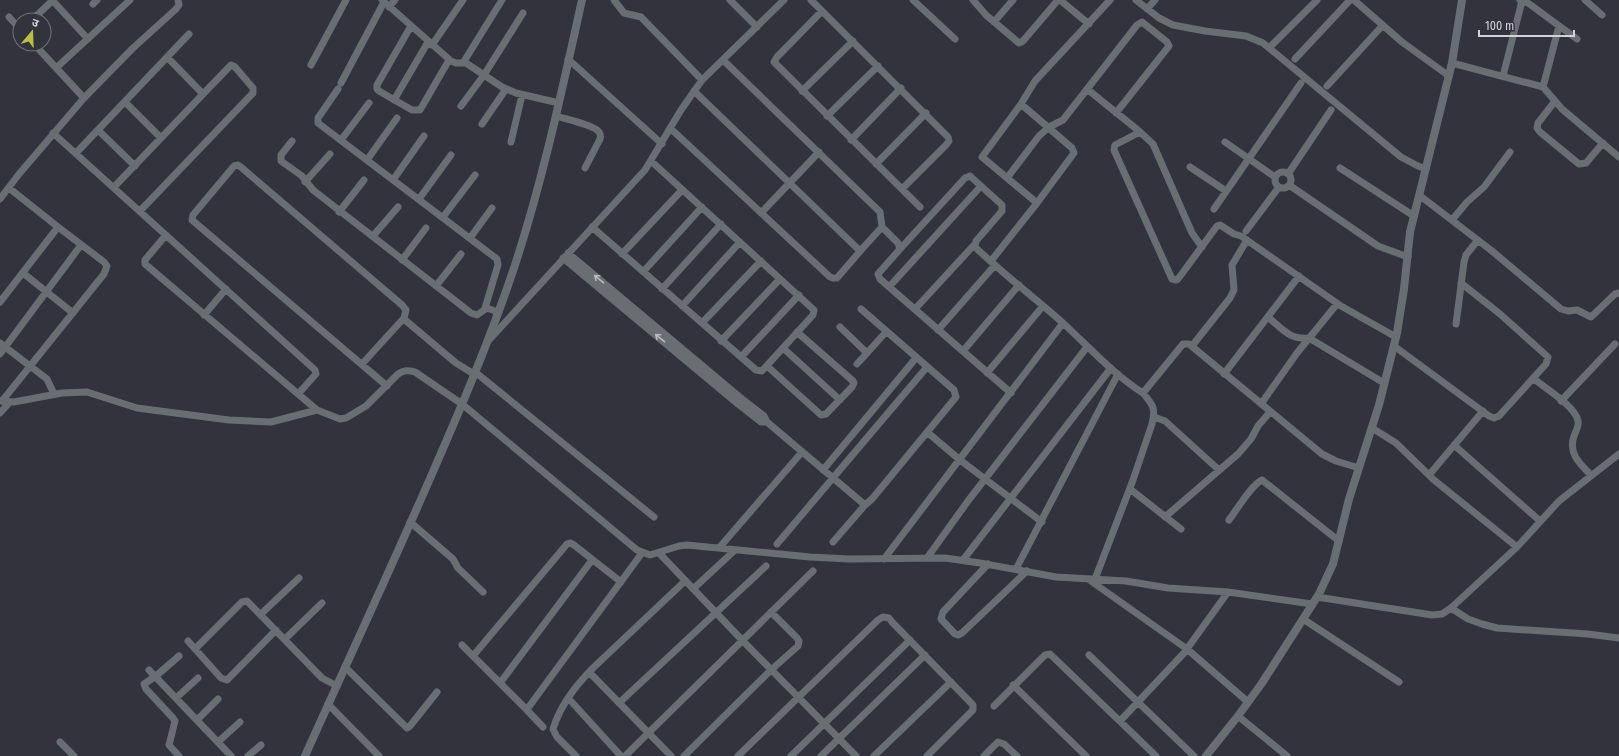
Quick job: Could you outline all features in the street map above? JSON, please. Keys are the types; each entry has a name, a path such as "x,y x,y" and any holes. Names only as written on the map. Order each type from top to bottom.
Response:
{"street":[{"path":"40,12 52,0 88,39"},
{"path":"56,68 130,0"},
{"path":"0,199 53,133 84,98 132,48 176,9 179,5 178,0"},
{"path":"311,65 346,0"},
{"path":"395,0 385,3 340,86 317,121 494,256 498,262 493,309 487,341"},
{"path":"394,100 430,43 463,0"},
{"path":"463,62 502,0"},
{"path":"493,309 528,225 556,116 554,102 568,59 582,0"},
{"path":"614,0 624,13 641,17 702,80"},
{"path":"730,0 757,27"},
{"path":"305,756 328,704 331,683 345,667 410,522 470,372 487,341 638,178 651,161 670,128 702,80 784,0"},
{"path":"811,0 901,88 946,133 948,137 949,141 902,189"},
{"path":"913,0 955,39"},
{"path":"973,0 1016,42 1021,42 1059,0 1089,24"},
{"path":"994,22 1013,0"},
{"path":"1037,203 982,157 1047,68 1110,0"},
{"path":"1136,0 1157,17 1173,25 1254,38 1269,48 1337,106 1401,157 1413,164 1426,168"},
{"path":"1148,9 1155,0"},
{"path":"1269,48 1317,0"},
{"path":"1295,59 1350,0"},
{"path":"1354,0 1402,42 1449,76"},
{"path":"1206,756 1248,702 1303,619 1315,600 1333,564 1394,346 1404,289 1410,232 1452,63 1462,0"},
{"path":"1503,76 1521,0 1577,39"},
{"path":"1585,0 1602,15"},
{"path":"385,3 449,60 456,63 463,62 468,64 506,89 522,95 554,102"},
{"path":"822,11 777,57 774,62 920,207"},
{"path":"461,106 484,75 523,13"},
{"path":"9,17 12,20"},
{"path":"1148,27 1157,17"},
{"path":"1155,33 1164,21"},
{"path":"1007,178 1040,136 1063,120 1137,25 1142,22 1169,44 1168,48 1116,113"},
{"path":"1327,86 1383,25"},
{"path":"411,26 377,87 379,91 412,110 420,110 449,60"},
{"path":"1543,86 1559,26"},
{"path":"76,153 189,34"},
{"path":"802,91 853,41"},
{"path":"41,52 84,98"},
{"path":"167,58 203,94"},
{"path":"568,59 662,144"},
{"path":"723,60 876,207 880,212 882,227 898,243 900,249"},
{"path":"1452,63 1543,86 1555,101 1619,157"},
{"path":"114,187 231,66 237,69 254,90 253,93 140,211"},
{"path":"827,116 878,66"},
{"path":"1214,209 1301,83"},
{"path":"852,140 901,88"},
{"path":"482,124 506,89"},
{"path":"1087,90 1153,144 1192,233 1202,247"},
{"path":"694,91 855,247 862,249"},
{"path":"511,142 522,95"},
{"path":"1555,101 1536,126 1540,132 1580,164 1586,163 1603,143"},
{"path":"125,102 161,138"},
{"path":"341,140 368,103"},
{"path":"938,330 993,263 1074,153 1072,148 1021,104"},
{"path":"1288,174 1330,110"},
{"path":"876,164 926,114"},
{"path":"556,116 593,128 600,133 601,137 585,168"},
{"path":"368,160 397,118"},
{"path":"670,128 832,278 836,278 882,227"},
{"path":"98,130 135,166"},
{"path":"1140,132 1115,145 1114,150 1172,279 1178,279 1219,225 1247,240 1337,304 1396,337"},
{"path":"53,133 315,370 316,374 298,394"},
{"path":"393,180 424,136"},
{"path":"292,141 281,155 281,161 298,172 312,190 339,212 373,236 474,315 493,309 513,313"},
{"path":"1225,142 1275,178 1279,187"},
{"path":"761,213 819,152"},
{"path":"1452,220 1467,202 1484,187 1510,152"},
{"path":"305,182 330,154"},
{"path":"419,199 451,155"},
{"path":"592,227 740,357 759,372 767,366 814,312 812,307 651,161"},
{"path":"362,364 404,318 406,312 405,307 242,168 238,165 234,166 193,215 192,220 387,386"},
{"path":"1190,167 1226,191"},
{"path":"1340,168 1414,216"},
{"path":"1275,178 1281,172 1288,174 1291,180 1289,185"},
{"path":"443,217 475,175"},
{"path":"915,309 974,245 1002,211 1002,204 970,176 965,178 878,274 880,279 1011,393"},
{"path":"339,212 364,180"},
{"path":"1246,231 1279,187 1289,185"},
{"path":"1289,185 1378,246 1408,257"},
{"path":"889,287 981,186"},
{"path":"1,401 31,366 104,274 107,266 104,262 58,228 9,188"},
{"path":"622,254 682,190"},
{"path":"1419,195 1565,310 1577,310 1591,317 1615,294 1619,293"},
{"path":"373,236 398,206"},
{"path":"643,272 702,207"},
{"path":"470,238 492,208"},
{"path":"662,289 721,224"},
{"path":"0,302 58,228"},
{"path":"402,260 426,228"},
{"path":"166,235 145,260 145,264 317,410 340,419 346,418 366,406 402,371 408,370 415,372 458,401 642,553 650,555 679,546 718,548 810,557 884,559 927,558 963,560 1056,577 1126,581 1178,589 1315,600 1432,615 1442,614 1451,608 1517,547 1559,501 1619,454"},
{"path":"1192,346 1230,298 1234,290 1232,265 1247,240"},
{"path":"1456,324 1464,262 1466,255 1478,240"},
{"path":"682,306 740,242"},
{"path":"0,354 3,345 46,292 81,245"},
{"path":"974,245 1063,323 1111,368 1143,393 1152,404 1154,416 1130,489 1096,579"},
{"path":"436,286 461,254"},
{"path":"566,256 740,401 761,422 767,422 865,505"},
{"path":"702,323 761,261"},
{"path":"23,273 73,313"},
{"path":"1224,374 1299,276"},
{"path":"721,341 780,279"},
{"path":"1394,346 1491,417 1496,418 1534,379 1548,362 1548,357 1500,314 1461,283"},
{"path":"962,351 1019,285"},
{"path":"204,315 226,289"},
{"path":"740,357 799,295"},
{"path":"1261,404 1309,338 1337,304"},
{"path":"987,373 1043,306"},
{"path":"833,542 872,499 956,396 954,390 861,310"},
{"path":"1268,317 1292,337 1300,339 1309,338 1384,383"},
{"path":"404,318 470,372 654,516"},
{"path":"884,559 1063,323"},
{"path":"840,327 867,353"},
{"path":"767,366 821,415 824,415 840,400 854,383 797,332"},
{"path":"857,364 886,332"},
{"path":"1143,393 1183,344 1192,346 1322,454 1336,461 1359,468"},
{"path":"1561,401 1615,344"},
{"path":"3,345 31,366 58,393"},
{"path":"927,558 985,479 1088,346"},
{"path":"783,348 840,400"},
{"path":"822,470 916,358"},
{"path":"777,544 927,367"},
{"path":"963,560 1111,368"},
{"path":"1016,569 1042,522 1118,374"},
{"path":"1534,379 1573,412 1578,421 1574,436 1573,453 1576,460 1591,475"},
{"path":"1,401 10,402 58,393 87,392 137,408 229,420 271,422 317,410"},
{"path":"0,413 10,402"},
{"path":"1429,474 1483,411"},
{"path":"1165,517 1242,449 1270,412"},
{"path":"1154,416 1165,421 1219,470"},
{"path":"1372,428 1396,443 1471,511 1517,547"},
{"path":"927,432 960,460 1042,522"},
{"path":"1454,445 1540,521"},
{"path":"718,548 802,452"},
{"path":"1229,520 1252,489 1259,481 1262,480 1339,541"},
{"path":"1130,489 1181,529"},
{"path":"410,522 453,559 458,568 483,592"},
{"path":"473,656 567,544 570,543 574,545 621,582"},
{"path":"693,589 734,550"},
{"path":"525,708 531,706 642,553"},
{"path":"659,553 715,613 856,756"},
{"path":"500,683 592,560"},
{"path":"988,564 942,612 941,619 955,634 958,635 962,633 1027,571"},
{"path":"619,703 766,566"},
{"path":"625,756 813,571"},
{"path":"261,614 299,578"},
{"path":"1087,579 1187,649 1248,702"},
{"path":"576,756 557,737 553,729 569,699 580,682 589,672 685,581"},
{"path":"1120,721 1187,649 1228,592"},
{"path":"195,649 242,602 245,601 250,603 331,683"},
{"path":"285,639 322,603"},
{"path":"1451,608 1482,624 1498,628 1588,634 1619,638"},
{"path":"684,756 771,670 798,646 799,641 771,612"},
{"path":"738,756 878,620 883,617 889,618 973,705 973,710 927,756"},
{"path":"1303,619 1399,682"},
{"path":"188,641 221,678 227,680 276,630"},
{"path":"791,756 910,640"},
{"path":"462,644 543,727"},
{"path":"994,706 1013,685 1045,655 1050,654 1156,756"},
{"path":"821,756 925,655"},
{"path":"1089,655 1194,756"},
{"path":"179,656 156,676 144,684 144,687 175,721 169,745 179,756"},
{"path":"345,667 406,728 410,726 437,692"},
{"path":"149,670 231,756"},
{"path":"589,672 671,756"},
{"path":"176,698 198,678"},
{"path":"874,756 951,682"},
{"path":"1013,685 1086,756"},
{"path":"569,699 621,756"},
{"path":"197,720 218,700"},
{"path":"328,704 379,756"},
{"path":"1238,716 1287,756"},
{"path":"218,742 240,722"},
{"path":"60,742 74,756"},
{"path":"984,756 998,742 1004,744 1017,756"},
{"path":"248,756 261,745"}]}
